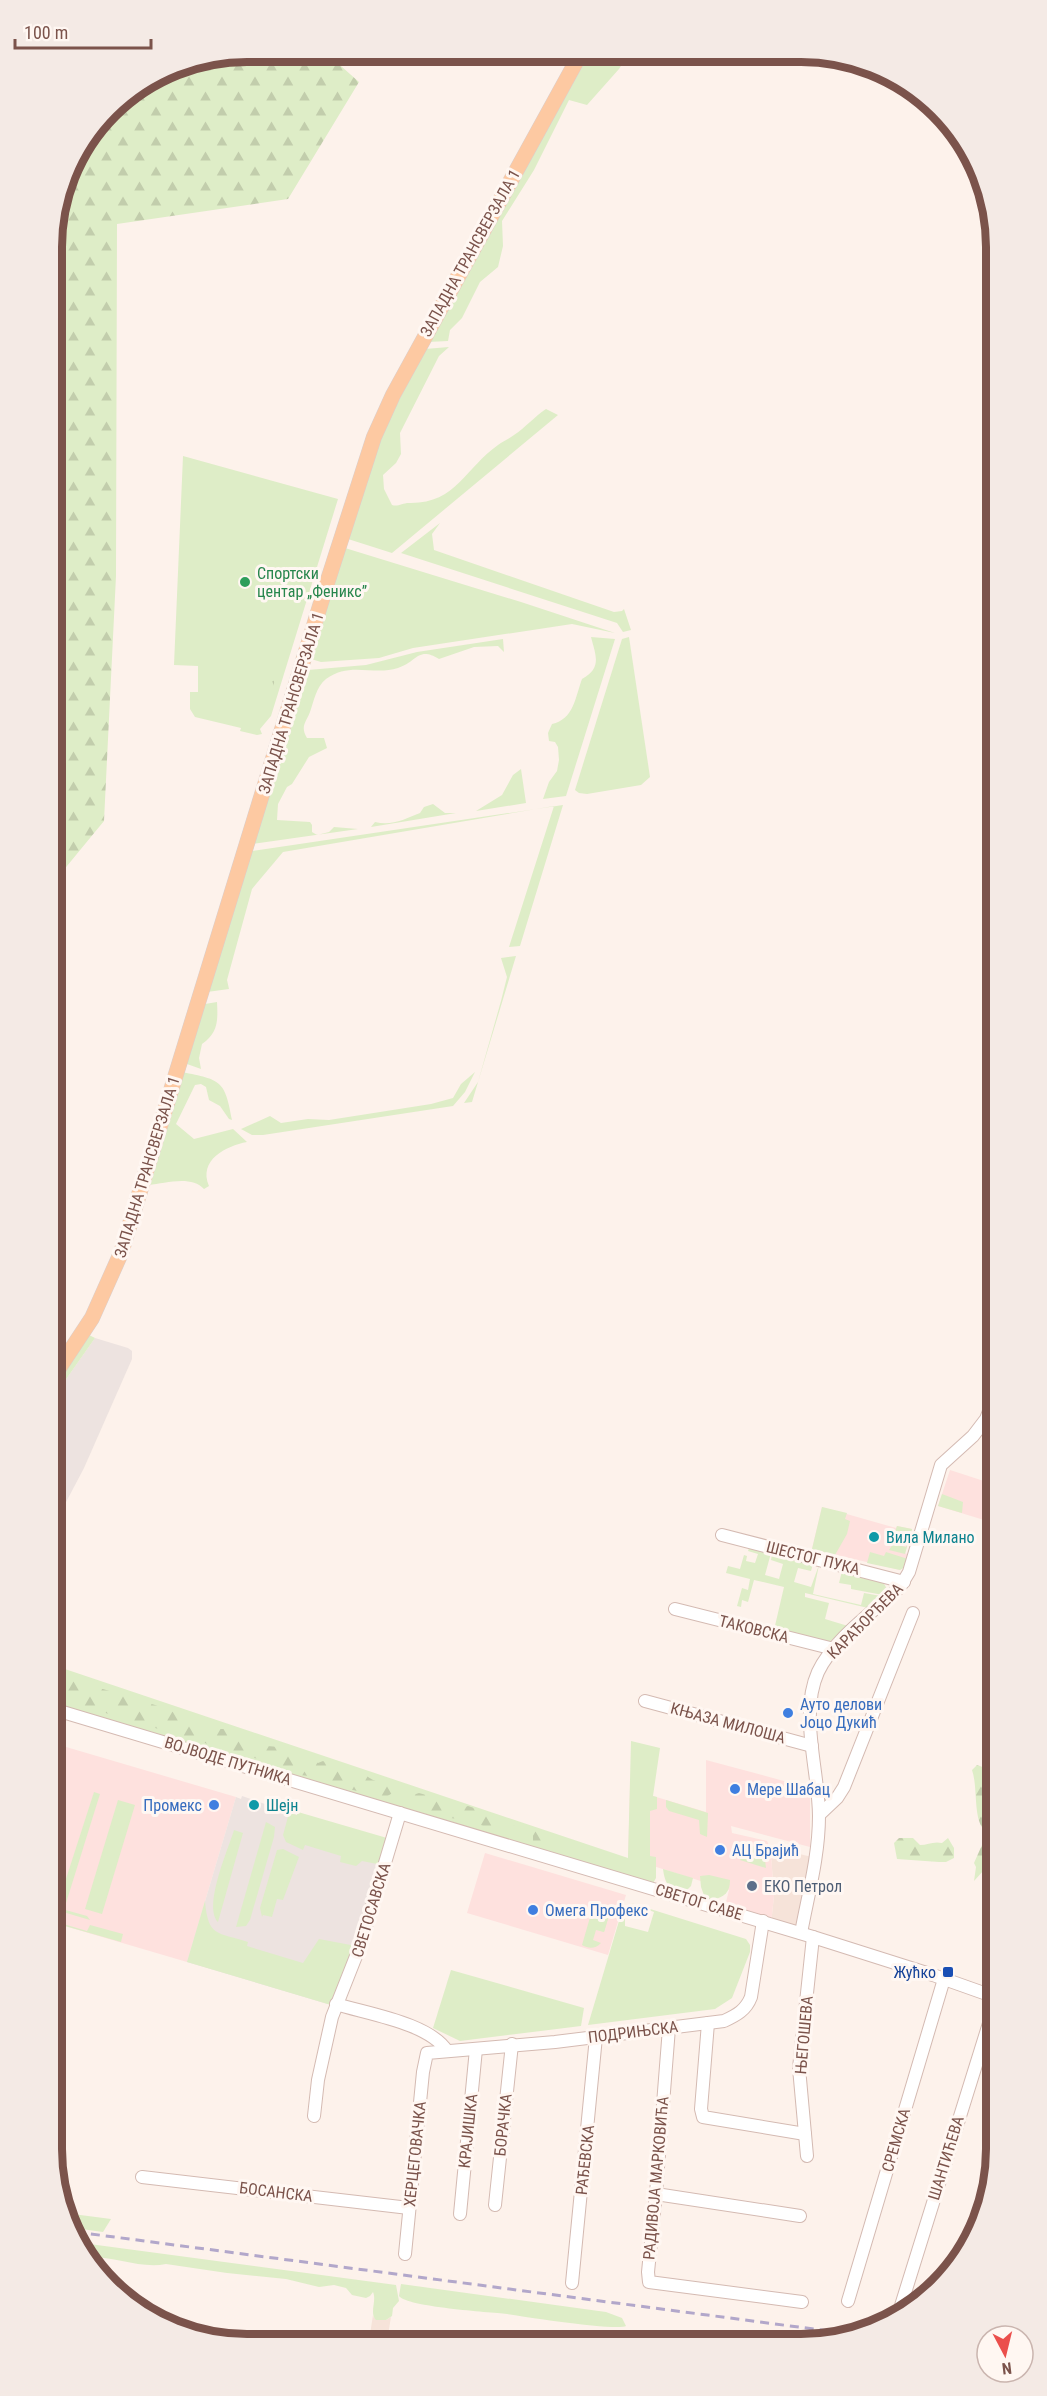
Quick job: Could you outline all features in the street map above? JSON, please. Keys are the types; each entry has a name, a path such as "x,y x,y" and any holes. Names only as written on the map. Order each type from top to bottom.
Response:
{"main road":[{"name":"ЗАПАДНА ТРАНСВЕРЗАЛА 1","path":"62,1363 92,1318 121,1253 374,437 398,385 576,62"}],"street":[{"name":"КАРАЂОРЂЕВА","path":"807,1935 819,1815 811,1725 814,1684 818,1671 834,1650 904,1582 941,1465 974,1436 985,1420"},
{"name":"ШЕСТОГ ПУКА","path":"722,1535 904,1582"},
{"name":"ТАКОВСКА","path":"675,1609 834,1650"},
{"path":"819,1815 837,1798 844,1787 913,1613"},
{"name":"КЊАЗА МИЛОША","path":"645,1701 812,1746"},
{"name":"ВОЈВОДЕ ПУТНИКА","path":"62,1712 400,1813"},
{"name":"СВЕТОГ САВЕ","path":"400,1813 763,1921 985,1994"},
{"name":"СВЕТОСАВСКА","path":"314,2116 320,2070 336,2004 360,1946 400,1813"},
{"name":"ПОДРИЊСКА","path":"427,2053 596,2037 724,2021 738,2015 748,2006 752,1997 763,1921"},
{"name":"ЊЕГОШЕВА","path":"807,1935 799,2068 807,2156"},
{"name":"СРЕМСКА","path":"848,2301 944,1979"},
{"path":"336,2004 420,2028 434,2036 447,2051"},
{"path":"708,2023 703,2117 805,2134"},
{"name":"РАДИВОЈА МАРКОВИЋА","path":"669,2028 649,2282 802,2302"},
{"name":"ШАНТИЋЕВА","path":"902,2304 985,2036"},
{"name":"РАЂЕВСКА","path":"572,2283 596,2037"},
{"name":"БОРАЧКА","path":"495,2205 512,2044"},
{"name":"КРАЈИШКА","path":"460,2214 476,2049"},
{"name":"ХЕРЦЕГОВАЧКА","path":"405,2254 423,2072 427,2053"},
{"name":"БОСАНСКА","path":"142,2177 409,2208"},
{"path":"656,2194 800,2216"}],"shaded area":[{"path":"95,1338 132,1351 132,1359 84,1468 62,1510 62,1385"},
{"path":"950,1470 985,1481 985,1520 938,1506"},
{"path":"822,1507 896,1528 897,1526 912,1529 905,1553 909,1555 900,1570 812,1549"},
{"path":"62,1746 236,1797 187,1962 62,1925"},
{"path":"706,1760 810,1788 810,1847 731,1826 732,1833 767,1841 773,1854 771,1854 774,1896 771,1924 724,1910 729,1890 628,1858 630,1789 706,1812"},
{"path":"242,1796 297,1815 298,1812 379,1866 374,1875 373,1889 361,1929 357,1932 356,1946 331,2005 187,1962 236,1797 241,1799"},
{"path":"791,1852 812,1857 799,1933 771,1924 774,1896 771,1854"},
{"path":"485,1853 626,1895 608,1955 467,1913"},
{"path":"373,2315 374,2318 386,2320 391,2317 388,2334 370,2334"}],"green space":[{"path":"234,62 336,62 359,82 288,199 117,224 116,576 104,821 62,872 62,234 68,198 86,154 107,124 124,107 154,86 210,65"},
{"path":"585,62 623,62 587,105 569,100 534,170 502,221 503,246 498,267 480,282 462,318 450,330 448,341 428,342"},
{"path":"449,347 439,356 400,433 401,454 396,463 383,475 384,489 392,505 425,502 438,498 459,483 487,454 546,409 558,415 392,553 348,539 375,454 390,418 425,349"},
{"name":"Спортски центар „Феникс”","path":"183,456 338,499 271,716 260,729 262,734 240,731 241,728 195,717 190,709 190,692 198,692 198,666 174,665"},
{"path":"440,523 432,534 434,550 614,612 624,609 631,630 623,632 617,623 401,553"},
{"path":"345,548 615,633 572,624 413,648 379,658 321,662 311,659"},
{"path":"591,637 615,639 566,796 543,799 549,782 557,771 559,760 558,747 555,742 549,741 548,733 552,724 565,718 569,713 582,679 595,666 596,656"},
{"path":"629,637 650,777 641,785 587,794 579,793 575,790 622,639"},
{"path":"503,639 504,652 498,646 474,647 439,659 426,654 398,668 380,671 344,671 323,682 316,694 304,725 304,731 307,738 324,738 327,748 309,757 292,784 287,787 278,804 277,820 310,822 312,832 317,835 253,844 308,670 366,665 417,652"},
{"path":"258,671 276,676 271,694 253,689"},
{"path":"521,769 526,803 476,811 502,795 513,775"},
{"path":"433,804 445,813 456,813 371,827 375,822 387,823 404,820"},
{"path":"563,805 520,946 509,947 554,806"},
{"path":"539,809 283,852 252,889 227,980 229,989 207,992 252,851"},
{"path":"334,827 358,829 318,835 329,832"},
{"path":"516,956 472,1102 464,1103 478,1082 501,1001 507,977 501,958"},
{"path":"217,1002 216,1026 202,1044 199,1058 201,1069 187,1064 205,1004"},
{"path":"182,1072 205,1077 219,1084 227,1097 232,1120 220,1106 209,1100 206,1087 201,1084 195,1085 176,1124 194,1139 233,1129 247,1142 231,1147 216,1156 207,1169 209,1186 204,1189 193,1182 186,1181 149,1185"},
{"path":"475,1072 465,1092 453,1106 263,1135 252,1135 241,1129 270,1116 281,1123 308,1119 329,1120 431,1104 453,1098 461,1084"},
{"path":"89,1335 95,1338 62,1385 62,1372"},
{"path":"942,1494 963,1502 962,1513 938,1506"},
{"path":"822,1507 847,1513 845,1519 850,1521 847,1534 835,1555 812,1549"},
{"path":"897,1526 912,1529 905,1554 889,1550 893,1544 906,1547 908,1538 894,1535"},
{"path":"749,1548 771,1553 765,1575 779,1579 783,1564 771,1560 772,1554 813,1564 811,1571 798,1568 794,1582 811,1587 819,1565 813,1594 861,1605 864,1593 881,1596 868,1608 805,1593 805,1597 829,1603 825,1619 848,1626 828,1643 774,1630 784,1587 754,1580 748,1602 742,1600 741,1607 737,1606 742,1588 748,1590 750,1579 726,1573 728,1566 740,1569 744,1555 747,1556 746,1561 755,1563 758,1554 748,1551"},
{"path":"870,1552 884,1556 886,1552 908,1559 905,1567 900,1570 867,1563"},
{"path":"842,1571 883,1582 887,1589 883,1595 851,1589 851,1585 839,1583"},
{"path":"62,1668 628,1858 631,1741 660,1748 653,1796 657,1797 657,1809 650,1811 650,1856 656,1857 656,1878 651,1887 62,1707"},
{"path":"69,1677 89,1681 96,1689 103,1689 155,1705 220,1729 226,1729 234,1737 251,1738 267,1746 306,1755 318,1763 323,1761 346,1772 359,1769 374,1781 386,1782 394,1792 381,1797 349,1789 318,1777 300,1775 268,1762 62,1700 62,1679"},
{"path":"977,1765 985,1768 985,1865 974,1881 976,1867 974,1863 982,1845 984,1830 978,1818 972,1770"},
{"path":"94,1792 100,1794 66,1903 64,1885"},
{"path":"419,1793 440,1799 454,1810 468,1806 474,1808 519,1828 519,1832 511,1834 501,1827 489,1829 473,1821 443,1817 418,1809 412,1799 413,1795"},
{"path":"118,1800 135,1805 102,1914 85,1909"},
{"path":"666,1800 708,1813 707,1837 700,1834 699,1820 669,1811 666,1807"},
{"path":"298,1812 387,1838 379,1866 376,1870 377,1864 362,1861 356,1866 340,1862 341,1856 305,1845 303,1850 286,1842 283,1835 289,1813 297,1815"},
{"path":"266,1822 275,1827 274,1837 250,1920 246,1926 236,1927"},
{"path":"533,1829 549,1833 551,1837 555,1836 556,1843 544,1846 535,1844"},
{"path":"234,1830 243,1833 218,1922 213,1904 215,1891"},
{"path":"899,1838 913,1838 920,1845 942,1843 948,1838 954,1848 954,1858 946,1862 897,1859 894,1843"},
{"path":"754,1846 764,1852 766,1868 740,1860 745,1848"},
{"path":"283,1849 299,1857 283,1900 277,1899 272,1917 263,1915 262,1917 260,1908 277,1850"},
{"path":"663,1869 693,1878 691,1886 685,1892 672,1888 665,1879"},
{"path":"709,1875 730,1880 726,1893 712,1900 705,1898 701,1887 700,1876"},
{"path":"205,1901 206,1913 216,1931 248,1942 247,1946 303,1963 319,1939 356,1946 331,2005 187,1962"},
{"path":"631,1903 746,1939 750,1945 750,1952 732,1998 715,2009 588,2025 619,1921 625,1919 625,1926 648,1932 654,1912"},
{"path":"607,1906 610,1912 604,1932 596,1930 593,1940 601,1943 590,1948 582,1945 593,1907 602,1910"},
{"path":"595,1908 610,1912 604,1932 589,1927"},
{"path":"62,1909 87,1916 90,1920 63,1912 62,1916"},
{"path":"62,1924 87,1931 90,1925 123,1934 121,1942"},
{"path":"451,1970 584,2008 581,2026 460,2041 433,2028"},
{"path":"74,2214 111,2219 103,2232 80,2229"},
{"path":"87,2244 396,2285 399,2301 393,2308 392,2316 386,2320 376,2320 373,2314 373,2292 366,2298 352,2295 346,2288 334,2285 319,2287 286,2279 97,2258"},
{"path":"401,2284 606,2312 622,2318 626,2326 589,2325 417,2303 399,2296"}],"railway":[{"path":"82,2233 832,2331"}],"place":[{"name":"Спортски центар „Феникс”","path":"245,582"},
{"name":"Вила Милано","path":"874,1537"},
{"name":"Ауто делови Јоцо Дукић","path":"788,1713"},
{"name":"Мере Шабац","path":"735,1789"},
{"name":"Промекс","path":"214,1805"},
{"name":"Шејн","path":"254,1805"},
{"name":"АЦ Брајић","path":"720,1850"},
{"name":"ЕКО Петрол","path":"752,1886"},
{"name":"Омега Профекс","path":"533,1910"},
{"name":"Жућко","path":"948,1972"}]}
